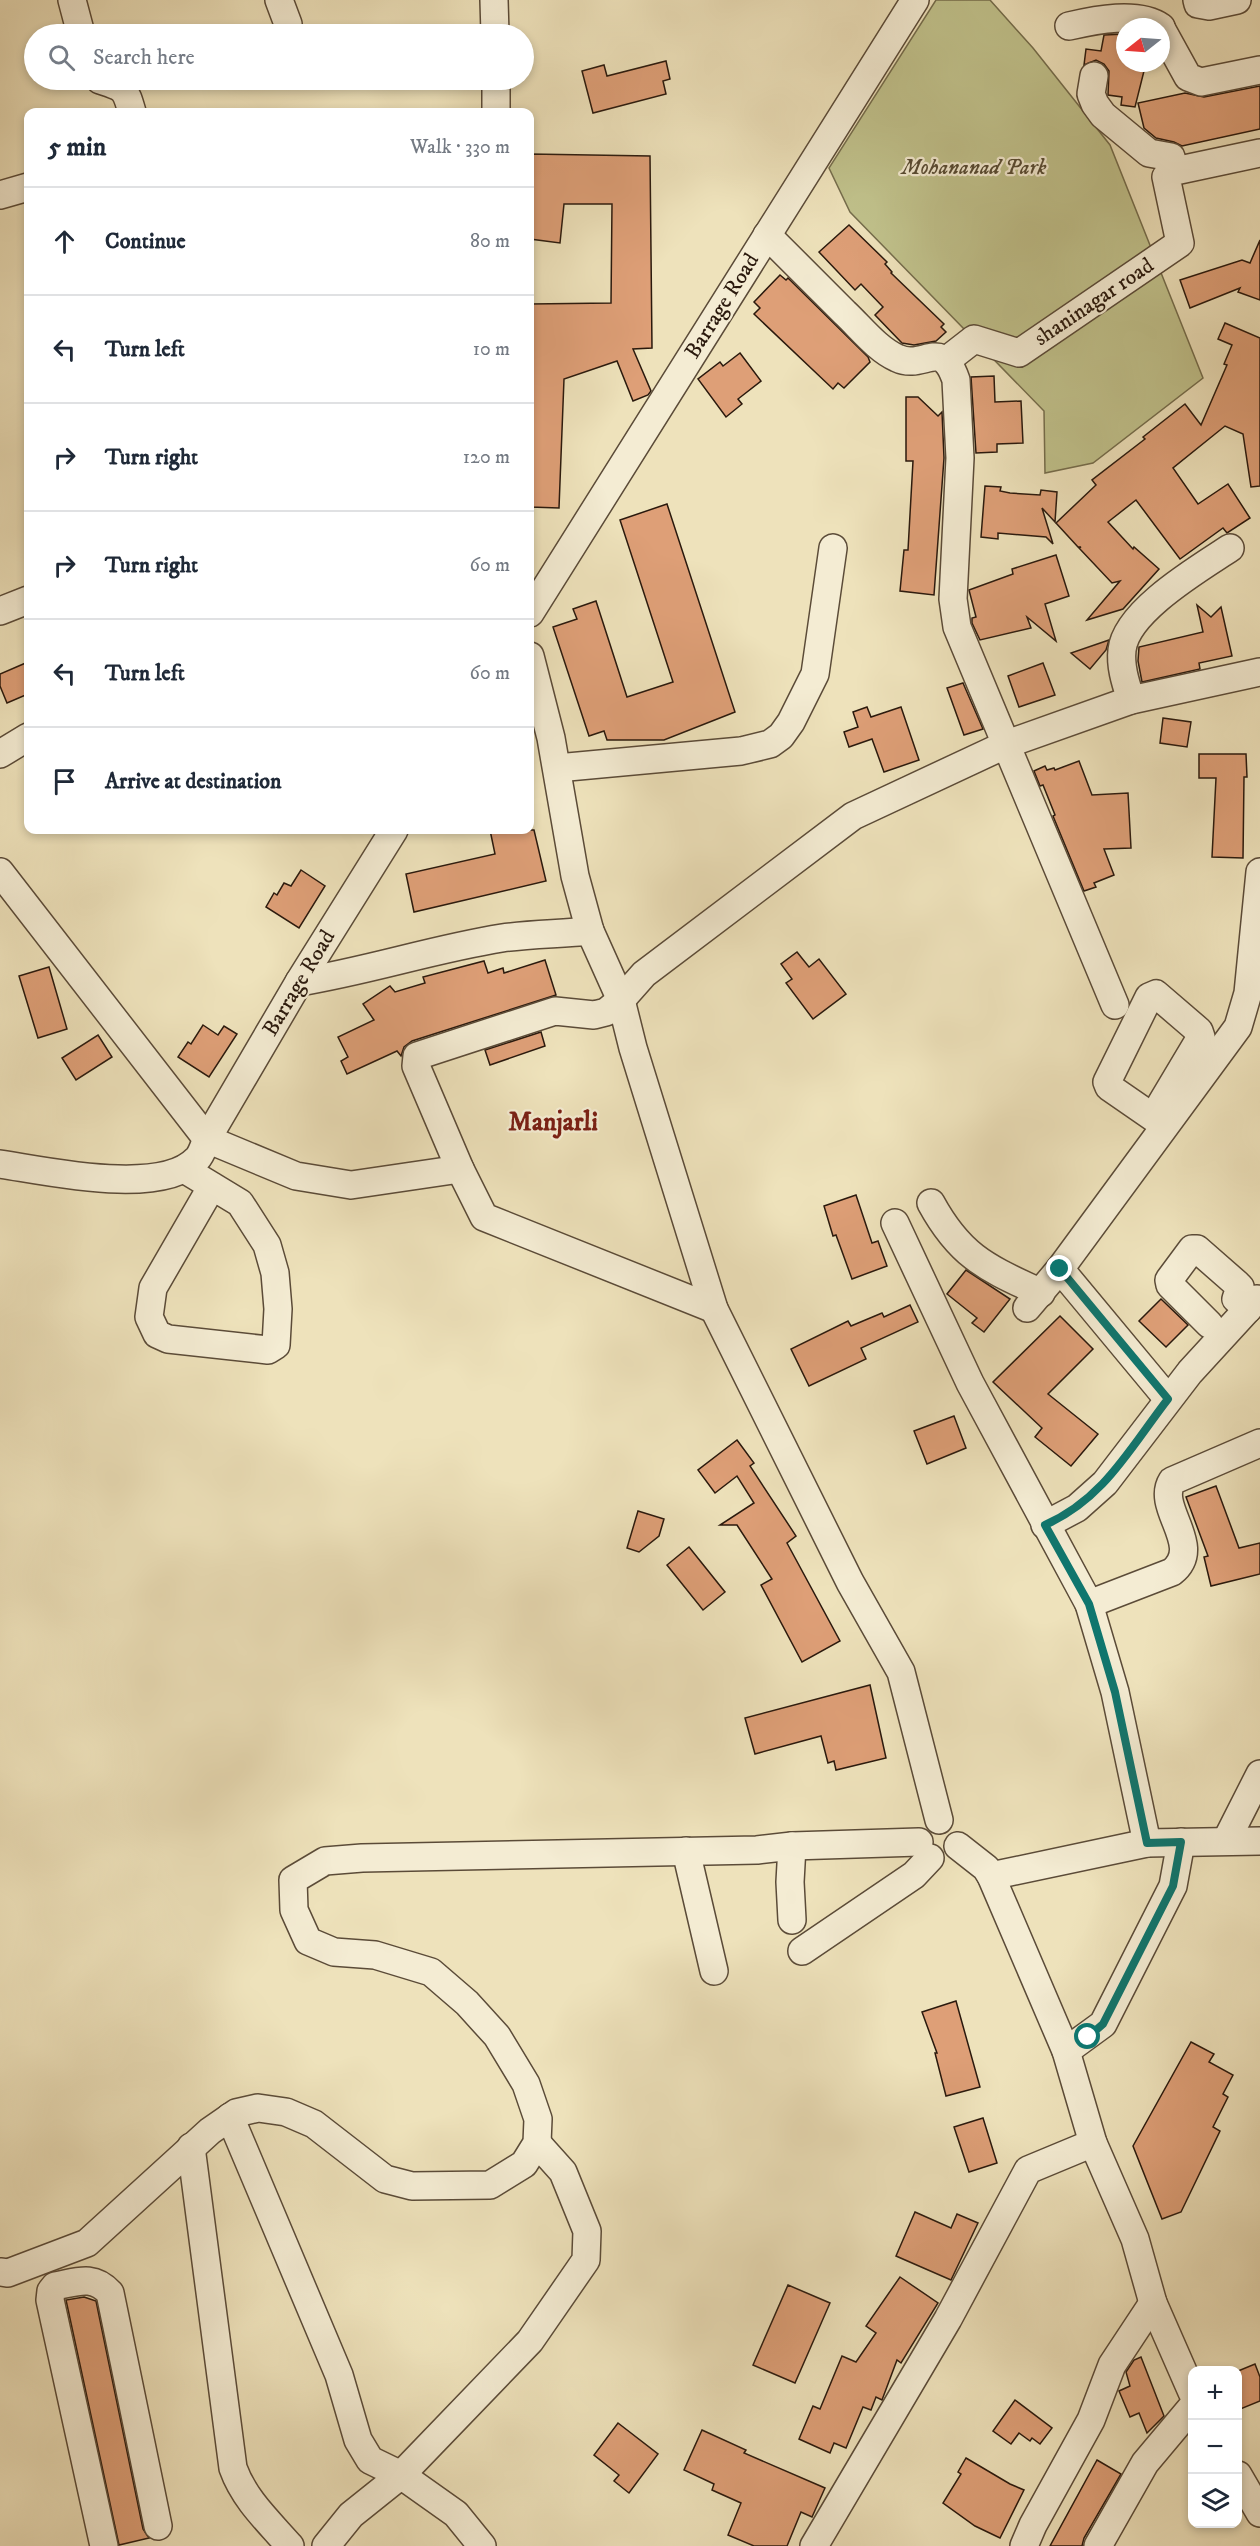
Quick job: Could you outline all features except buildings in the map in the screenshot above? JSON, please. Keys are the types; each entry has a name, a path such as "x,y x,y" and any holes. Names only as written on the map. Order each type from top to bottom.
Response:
{"street":[{"path":"72,0 78,24"},
{"path":"494,0 495,24"},
{"name":"Barrage Road","path":"534,607 915,0"},
{"path":"1197,0 1198,4 1209,6 1237,0"},
{"path":"1069,26 1096,19 1116,19"},
{"path":"1170,44 1188,77 1201,82 1260,70"},
{"path":"1094,76 1092,94 1095,104 1103,114 1149,153 1171,168 1251,146"},
{"path":"124,90 131,108"},
{"path":"496,90 496,108"},
{"name":"shaninagar road","path":"947,360 974,339 1019,354 1180,243 1171,168"},
{"path":"0,195 24,189"},
{"path":"767,235 872,339 897,358 908,361 929,356 947,360 956,380 960,458 953,599 957,627 1007,744 1041,833 1115,1005"},
{"path":"557,768 741,751 770,744 781,736 791,722 815,674 834,548"},
{"path":"1131,700 1123,671 1121,651 1125,637 1140,617 1170,587 1230,548"},
{"path":"0,611 24,602"},
{"path":"714,1309 484,1218 460,1169 416,1066 417,1056 555,1011 594,1015 606,1012 621,1000 644,974 853,816 1007,744 1131,700 1260,672"},
{"path":"534,673 557,768 575,876 590,931 621,1000 714,1309 850,1582 902,1672 939,1820"},
{"path":"0,754 24,739"},
{"name":"Barrage Road","path":"184,1169 198,1158 299,982 392,834"},
{"path":"0,872 207,1139 296,1176 351,1185 460,1169"},
{"path":"932,1203 941,1222 960,1247 1034,1301 1060,1269 1158,1121 1238,1027 1248,993 1260,872"},
{"path":"299,982 352,974 404,958 503,938 590,931"},
{"path":"0,1164 120,1181 157,1176 184,1169 212,1186 240,1203 267,1245 275,1273 278,1309 276,1345 268,1350 168,1339 157,1334 149,1317 153,1287 212,1186"},
{"path":"895,1223 970,1383 1089,1604 1115,1692 1147,1843"},
{"path":"1045,1525 1070,1512 1105,1483 1168,1399 1252,1304 1236,1299 1240,1287 1197,1249 1192,1249 1168,1280 1170,1285 1209,1324"},
{"path":"1060,1269 1168,1399"},
{"path":"1089,1604 1172,1572 1181,1565 1184,1557 1183,1544 1167,1491 1172,1481 1260,1443"},
{"path":"1226,1841 1260,1774"},
{"path":"0,2272 8,2273 87,2244 191,2147 236,2113 258,2108 286,2112 314,2124 385,2180 412,2186 490,2185 524,2164 537,2143 538,2119 526,2084 497,2036 468,2002 431,1972 375,1955 334,1952 308,1941 294,1910 293,1880 325,1861 362,1858 757,1850 792,1846 924,1850 938,1860 947,1859 958,1846 955,1828 948,1822 939,1820 924,1827 924,1850 914,1875 802,1951"},
{"path":"991,1876 1147,1843 1260,1841"},
{"path":"1066,2051 1103,2024 1173,1886 1181,1842"},
{"path":"792,1846 790,1882 792,1920"},
{"path":"958,1846 986,1868 991,1876 1066,2051 1093,2143 1135,2239 1153,2303 1188,2383"},
{"path":"686,1851 714,1971"},
{"path":"230,2117 339,2375 358,2440 370,2460 401,2475 456,2514 482,2546"},
{"path":"326,2546 351,2515 401,2475 530,2341 586,2260 587,2231 563,2172 537,2143"},
{"path":"814,2546 948,2319 1028,2170 1093,2143"},
{"path":"191,2147 233,2468 239,2485 247,2497 290,2546"},
{"path":"104,2546 50,2300 51,2291 55,2286 92,2280 102,2284 110,2293 158,2526"},
{"path":"1024,2546 1033,2525 1091,2420 1112,2365 1153,2303"},
{"path":"1098,2546 1144,2463 1188,2412"},
{"path":"1242,2482 1260,2513"}],"green space":[{"name":"Mohananad Park","path":"936,0 990,0 1033,48 1110,145 1203,378 1093,463 1045,473 1044,411 850,212 829,168"}],"district":[{"name":"Manjarli","path":"553,1122"}],"route":[{"path":"1060,1269 1168,1399 1105,1483 1077,1508 1045,1525 1089,1604 1115,1692 1147,1843 1181,1842 1173,1886 1103,2024 1088,2037"}]}
